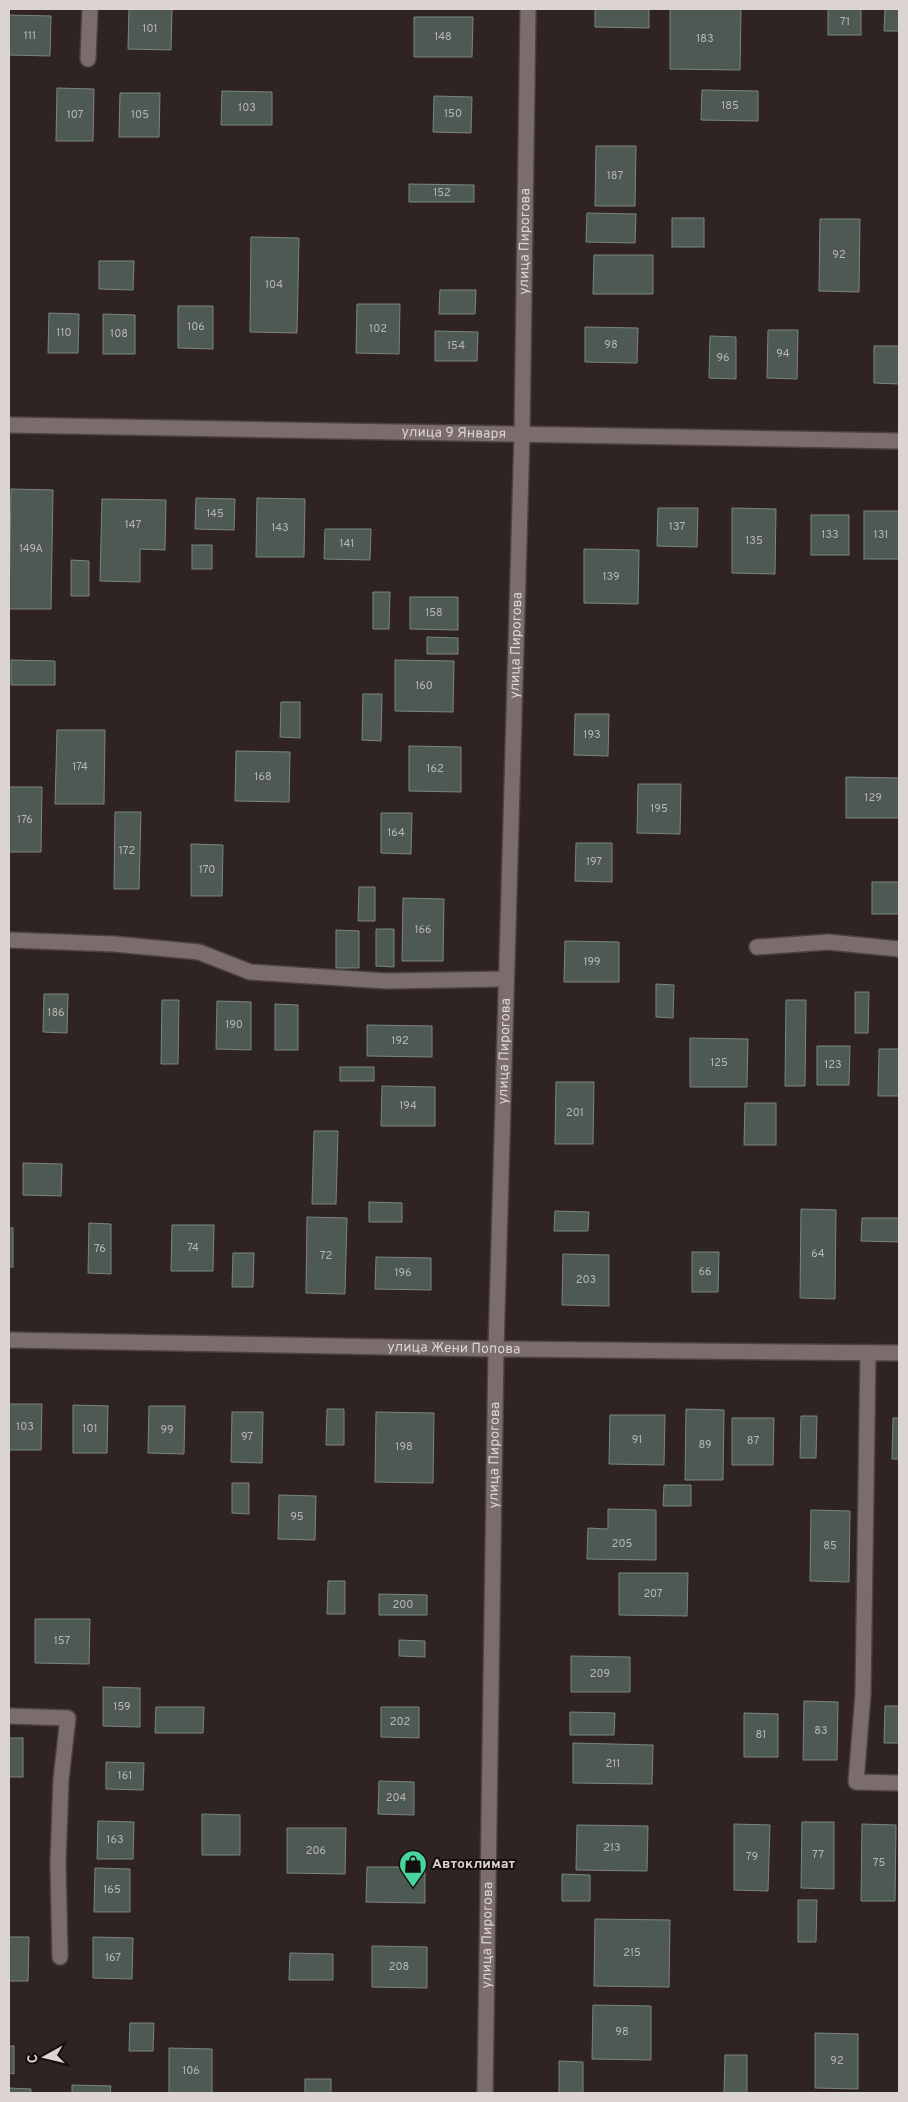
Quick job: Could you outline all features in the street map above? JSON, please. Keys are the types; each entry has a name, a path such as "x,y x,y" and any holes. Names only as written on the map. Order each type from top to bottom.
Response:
{"street":[{"path":"88,59 90,9"},
{"name":"улица Пирогова","path":"485,2093 496,1349 522,435 528,9"},
{"name":"улица 9 Января","path":"9,425 899,441"},
{"path":"9,940 114,944 199,952 250,972 386,981 506,980"},
{"path":"757,947 828,942 899,949"},
{"name":"улица Жени Попова","path":"9,1340 899,1354"},
{"path":"868,1353 863,1694 856,1782 899,1783"},
{"path":"9,1716 68,1718 61,1779 58,1863 60,1957"}],"building":[{"path":"129,9 172,9 171,50 128,49"},
{"path":"595,9 649,9 649,28 595,27"},
{"path":"670,9 741,9 740,70 670,69"},
{"path":"828,9 861,9 861,35 828,35"},
{"path":"885,9 899,9 899,31 884,31"},
{"path":"9,15 51,16 50,56 9,55"},
{"path":"414,17 473,17 472,57 414,57"},
{"path":"57,88 94,89 93,141 56,141"},
{"path":"702,90 758,91 758,121 701,120"},
{"path":"222,91 272,92 272,125 221,125"},
{"path":"120,93 160,93 159,137 119,137"},
{"path":"434,96 472,97 471,133 433,132"},
{"path":"596,146 636,146 635,206 595,206"},
{"path":"409,184 474,185 474,202 409,202"},
{"path":"587,213 636,214 635,243 586,242"},
{"path":"672,218 704,218 704,247 672,247"},
{"path":"820,219 860,219 859,292 819,291"},
{"path":"251,237 299,238 297,333 250,332"},
{"path":"594,255 653,255 653,294 593,294"},
{"path":"99,261 134,261 133,290 99,289"},
{"path":"440,290 476,290 475,314 439,314"},
{"path":"357,304 400,304 399,354 356,353"},
{"path":"178,306 213,306 213,349 178,348"},
{"path":"49,313 79,314 78,353 48,353"},
{"path":"103,314 135,315 135,354 103,354"},
{"path":"585,327 638,328 637,363 585,362"},
{"path":"768,330 798,330 797,379 767,378"},
{"path":"435,331 478,332 477,361 435,361"},
{"path":"710,336 736,337 736,379 709,378"},
{"path":"874,346 899,346 899,384 874,383"},
{"path":"11,489 53,490 51,609 9,609"},
{"path":"196,498 235,499 234,530 195,529"},
{"path":"257,498 305,499 304,557 256,557"},
{"path":"102,499 166,500 165,550 140,549 140,582 100,581"},
{"path":"658,508 698,508 697,547 657,546"},
{"path":"732,508 776,509 775,574 732,573"},
{"path":"864,511 899,511 899,559 864,559"},
{"path":"811,515 849,515 849,555 811,555"},
{"path":"325,529 371,529 370,560 324,559"},
{"path":"192,545 212,545 212,569 192,569"},
{"path":"584,549 639,550 638,604 584,603"},
{"path":"71,560 89,561 89,596 71,596"},
{"path":"373,592 390,592 389,629 373,629"},
{"path":"410,597 458,597 458,630 410,629"},
{"path":"427,637 458,638 458,654 427,654"},
{"path":"11,660 55,661 55,685 11,685"},
{"path":"395,660 454,661 453,712 395,711"},
{"path":"363,694 382,694 381,741 362,740"},
{"path":"281,702 300,702 300,738 280,737"},
{"path":"575,714 609,714 608,756 574,755"},
{"path":"57,730 105,730 104,804 55,804"},
{"path":"409,746 461,747 461,792 409,791"},
{"path":"236,751 290,752 289,802 235,801"},
{"path":"846,777 899,778 899,818 846,818"},
{"path":"638,784 681,784 680,834 637,833"},
{"path":"9,787 42,787 41,852 9,852"},
{"path":"115,812 141,812 139,889 114,889"},
{"path":"381,813 412,813 411,854 381,853"},
{"path":"576,843 612,843 612,882 575,881"},
{"path":"191,844 223,845 222,896 191,896"},
{"path":"872,882 899,882 899,914 872,914"},
{"path":"359,887 375,887 375,921 358,921"},
{"path":"403,898 444,899 443,961 402,961"},
{"path":"376,929 394,929 394,967 376,966"},
{"path":"336,930 359,931 359,968 336,968"},
{"path":"565,941 619,942 619,982 564,982"},
{"path":"656,984 674,985 673,1018 656,1017"},
{"path":"855,992 869,992 868,1033 855,1033"},
{"path":"44,994 68,994 67,1033 43,1032"},
{"path":"162,1000 179,1000 178,1064 161,1064"},
{"path":"786,1000 806,1000 805,1086 785,1086"},
{"path":"217,1001 251,1002 251,1050 216,1049"},
{"path":"275,1004 298,1005 298,1050 275,1050"},
{"path":"367,1025 432,1026 432,1057 367,1056"},
{"path":"690,1038 748,1039 747,1087 690,1087"},
{"path":"817,1046 850,1046 849,1085 817,1085"},
{"path":"879,1049 899,1049 899,1096 878,1096"},
{"path":"340,1067 374,1067 374,1081 340,1081"},
{"path":"556,1082 594,1082 593,1144 555,1144"},
{"path":"382,1086 435,1087 435,1126 381,1126"},
{"path":"745,1103 776,1103 776,1145 744,1145"},
{"path":"314,1131 338,1131 336,1204 312,1204"},
{"path":"23,1163 62,1164 61,1196 23,1195"},
{"path":"369,1202 402,1203 402,1222 369,1222"},
{"path":"801,1209 836,1210 835,1299 800,1298"},
{"path":"555,1211 589,1212 588,1231 554,1231"},
{"path":"307,1217 347,1218 345,1294 306,1293"},
{"path":"862,1218 899,1218 899,1242 861,1241"},
{"path":"89,1223 111,1224 111,1274 88,1273"},
{"path":"172,1225 214,1225 213,1271 171,1271"},
{"path":"9,1228 13,1228 13,1267 9,1267"},
{"path":"692,1252 719,1252 718,1292 692,1292"},
{"path":"233,1253 254,1253 253,1287 232,1287"},
{"path":"563,1254 609,1255 609,1306 562,1305"},
{"path":"376,1257 431,1258 431,1290 375,1289"},
{"path":"9,1404 42,1404 41,1450 9,1450"},
{"path":"73,1405 108,1406 107,1453 73,1453"},
{"path":"149,1406 185,1406 184,1454 148,1453"},
{"path":"327,1409 344,1409 344,1445 326,1445"},
{"path":"686,1409 724,1410 723,1480 685,1480"},
{"path":"232,1412 263,1412 262,1463 231,1462"},
{"path":"376,1412 434,1413 433,1483 375,1482"},
{"path":"610,1415 665,1415 664,1465 609,1464"},
{"path":"801,1416 817,1416 816,1458 800,1458"},
{"path":"732,1418 774,1418 773,1465 732,1465"},
{"path":"893,1418 899,1418 899,1459 892,1459"},
{"path":"232,1483 249,1483 249,1514 232,1513"},
{"path":"664,1485 691,1485 691,1506 663,1506"},
{"path":"279,1495 316,1496 315,1540 278,1539"},
{"path":"608,1509 656,1510 656,1560 587,1559 588,1528 608,1529"},
{"path":"811,1510 850,1511 849,1582 810,1581"},
{"path":"619,1573 688,1573 687,1616 619,1615"},
{"path":"328,1581 345,1581 345,1614 327,1614"},
{"path":"379,1594 427,1595 427,1615 379,1615"},
{"path":"35,1619 90,1619 89,1664 35,1663"},
{"path":"399,1640 425,1641 425,1657 399,1656"},
{"path":"571,1656 630,1657 630,1692 571,1692"},
{"path":"103,1687 140,1688 140,1727 103,1726"},
{"path":"804,1701 838,1702 837,1760 803,1760"},
{"path":"885,1706 899,1706 899,1743 884,1743"},
{"path":"156,1707 204,1707 203,1733 155,1733"},
{"path":"381,1707 419,1707 419,1738 381,1737"},
{"path":"570,1712 615,1713 614,1735 570,1735"},
{"path":"744,1713 778,1714 778,1757 744,1757"},
{"path":"9,1738 23,1738 23,1777 9,1777"},
{"path":"573,1743 653,1745 652,1784 573,1783"},
{"path":"106,1762 144,1763 143,1790 106,1789"},
{"path":"379,1781 414,1782 414,1815 378,1814"},
{"path":"202,1814 240,1815 240,1855 202,1855"},
{"path":"98,1821 134,1822 133,1859 97,1859"},
{"path":"802,1822 834,1822 834,1889 801,1888"},
{"path":"734,1824 770,1825 768,1891 734,1890"},
{"path":"862,1824 896,1825 895,1901 861,1901"},
{"path":"577,1825 648,1826 647,1871 576,1870"},
{"path":"287,1828 346,1828 345,1874 287,1873"},
{"path":"367,1867 425,1867 425,1903 366,1902"},
{"path":"95,1868 130,1869 130,1912 94,1912"},
{"path":"562,1874 590,1875 590,1901 562,1901"},
{"path":"798,1900 817,1900 816,1942 798,1942"},
{"path":"595,1919 670,1920 669,1987 594,1986"},
{"path":"9,1937 29,1937 28,1981 9,1981"},
{"path":"93,1937 133,1938 132,1979 93,1978"},
{"path":"372,1946 427,1947 427,1988 372,1987"},
{"path":"290,1953 333,1954 333,1980 289,1980"},
{"path":"593,2005 651,2006 651,2060 592,2059"},
{"path":"130,2023 154,2023 153,2051 129,2051"},
{"path":"815,2033 858,2034 858,2089 815,2088"},
{"path":"9,2046 14,2046 14,2074 9,2073"},
{"path":"169,2048 212,2049 212,2093 169,2093"},
{"path":"725,2055 747,2055 747,2093 724,2093"},
{"path":"559,2061 583,2062 583,2093 559,2093"},
{"path":"305,2079 331,2079 331,2093 305,2093"},
{"path":"72,2085 111,2086 110,2093 72,2093"},
{"path":"9,2088 31,2089 31,2093 9,2093"}],"place":[{"name":"Автоклимат","path":"413,1888"}]}
